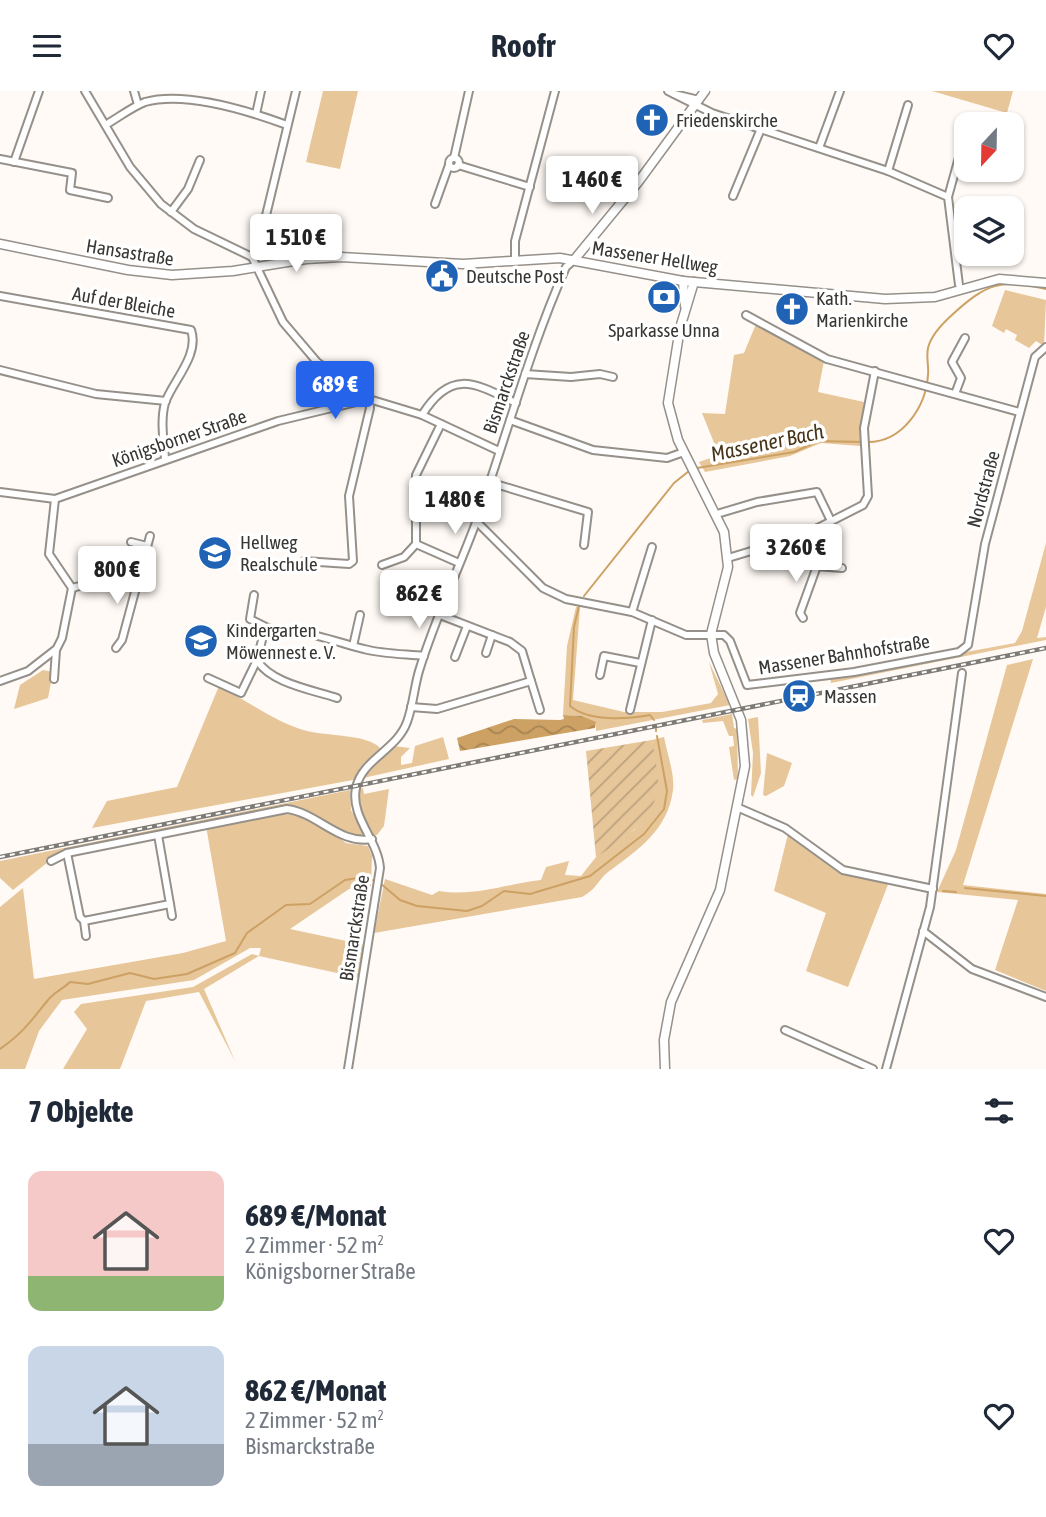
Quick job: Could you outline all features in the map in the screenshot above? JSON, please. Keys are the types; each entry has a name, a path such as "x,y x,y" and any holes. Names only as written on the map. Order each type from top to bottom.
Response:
{"main road":[{"path":"574,260 639,181 705,91"},
{"name":"Hansastraße","path":"0,244 156,274 195,275 257,265"},
{"name":"Massener Hellweg","path":"257,265 284,260 341,257 463,264 574,260 683,281 900,299 945,295 999,279 1046,283"},
{"path":"683,281 685,306"},
{"path":"665,1069 664,1040 671,1002 720,890 739,808 745,766 744,731 737,703 714,653 711,635 728,558 724,532 717,513 684,452 670,416 668,393 685,306 694,282"}],"street":[{"path":"14,162 39,91"},
{"path":"85,91 135,173 171,212 212,239 248,254 257,265 265,289 291,333 317,362 369,399 422,415 499,451"},
{"path":"134,91 138,106"},
{"path":"256,114 261,91"},
{"path":"261,236 296,91"},
{"path":"469,91 454,158 458,165 530,187"},
{"path":"515,261 515,241 555,91"},
{"path":"819,148 840,91"},
{"path":"671,92 760,131 888,171 948,197"},
{"path":"107,124 138,106 168,98 208,102 287,125"},
{"path":"888,171 908,105"},
{"path":"733,196 760,131"},
{"path":"435,204 449,161 454,158"},
{"path":"0,159 72,173 70,190 108,198"},
{"path":"171,212 188,189 200,160"},
{"path":"449,165 453,168 458,165"},
{"path":"954,175 948,197 959,285"},
{"name":"Bismarckstraße","path":"348,1069 379,876 378,854 356,807 357,784 365,769 402,732 424,656 476,521 557,286 566,267 574,260"},
{"name":"Auf der Bleiche","path":"0,296 191,330 193,336 183,370 166,401 165,460"},
{"path":"746,315 827,359 1019,412"},
{"path":"955,394 961,378 952,362 965,338"},
{"name":"Nordstraße","path":"968,645 985,544 1019,412 1035,357 1046,347"},
{"path":"0,370 94,393 166,401"},
{"path":"728,558 818,528 866,501 863,438 875,371"},
{"path":"525,374 580,377 600,374 613,377"},
{"path":"422,415 444,389 456,383 470,383 516,403"},
{"path":"304,561 349,564 353,561 349,496 370,408 369,399"},
{"name":"Königsborner Straße","path":"0,492 55,499 294,416 369,399"},
{"path":"510,419 593,450 667,458 684,452"},
{"path":"382,565 404,557 416,544 416,475 442,424"},
{"path":"489,482 588,512 584,545"},
{"path":"717,513 757,502 817,492 831,521"},
{"path":"54,678 56,650 62,638 72,588 49,554 55,499"},
{"path":"476,521 543,588 581,602 632,612 686,635 711,635"},
{"path":"803,618 800,613 817,566 818,528"},
{"path":"116,649 122,640 150,535"},
{"path":"131,542 147,546"},
{"path":"416,544 460,563"},
{"path":"632,612 652,547"},
{"path":"817,566 842,568"},
{"path":"72,588 128,573 140,573"},
{"path":"254,595 250,619 274,631 319,636 353,646 424,656"},
{"path":"353,646 360,615"},
{"path":"440,615 492,635 522,651 540,710"},
{"path":"629,710 652,620"},
{"path":"455,657 467,625"},
{"path":"208,678 241,693 257,660 263,636 274,631"},
{"path":"486,653 492,635"},
{"name":"Massener Bahnhofstraße","path":"711,635 727,638 748,685 870,670 960,652 968,645"},
{"path":"0,681 28,671 56,650"},
{"path":"600,675 604,656 640,663"},
{"path":"257,660 271,674 337,698"},
{"path":"886,1069 933,889 962,673"},
{"path":"411,707 437,709 531,681"},
{"path":"739,808 785,828 843,870 933,889"},
{"path":"51,861 67,853 287,809 315,817 348,838 372,839"},
{"path":"158,835 172,916"},
{"path":"67,853 86,936"},
{"path":"84,921 170,904"},
{"path":"923,931 972,969 1046,997"},
{"path":"785,1030 873,1069"}],"shaded area":[{"path":"323,91 358,91 340,169 306,162"},
{"path":"932,91 1013,91 1007,112"},
{"path":"1005,290 1046,300 1044,346 1036,341 1029,348 1015,340 1017,335 1006,329 1004,333 992,326"},
{"path":"756,324 824,361 818,392 864,402 860,446 821,443 790,456 705,472 699,462 719,455 702,413 725,414 734,355 744,353"},
{"path":"1046,543 1046,607 1037,638 1046,637 1046,640 831,683 830,677 1015,643 1022,631"},
{"path":"576,607 580,607 573,700 624,712 662,712 711,703 718,694 709,662 730,705 596,731 596,723 582,716 563,715 567,646"},
{"path":"1033,659 963,885 1046,894 1046,991 995,970 1018,900 937,892 956,850 1007,665"},
{"path":"43,670 53,672 48,698 14,709 20,685"},
{"path":"219,686 296,727 315,733 366,740 380,748 361,766 353,780 92,828 107,801 177,787"},
{"path":"732,714 734,728 737,729 738,779 734,780 729,747 734,746 733,736 729,736 723,721 703,723 702,720"},
{"path":"758,717 761,773 753,797 753,753 748,719"},
{"path":"443,737 449,759 363,778 394,746 410,748 401,757 401,765 412,763 415,746"},
{"path":"664,737 673,784 665,817 650,838 608,872 587,894 374,933 385,879 432,895 439,891 477,891 541,880 546,867 569,861 565,875 581,876 596,857 634,830 648,813 654,758 652,740"},
{"path":"652,740 658,778 654,804 639,825 596,857 586,751"},
{"path":"767,753 792,763 784,786 766,796 763,795"},
{"path":"363,788 364,794 389,789 384,826 377,835 372,835 360,806 359,789"},
{"path":"350,790 351,810 363,833 359,839 290,806 58,854 13,890 0,878 0,861"},
{"path":"284,814 307,817 346,843 368,846 372,856 371,886 349,889 290,929 365,945 360,978 259,956 261,948 250,948 194,980 62,1000 39,1031 25,1069 0,1069 0,907 23,888 34,979 183,953 226,941 206,826"},
{"path":"788,834 841,872 889,882 848,987 806,971 826,913 774,891"},
{"path":"252,954 259,956 204,989 235,1061 199,992 146,1001 120,1069 63,1069 87,1029 74,1012 81,1004 193,987"}],"water":[{"path":"563,715 582,716 596,722 595,728 460,751 457,738 514,719 560,720 564,719"}],"waterway":[{"name":"Massener Bach","path":"868,442 892,436 910,420 923,399 930,343 942,325 965,304 995,286 1017,284 1046,289"},
{"name":"Massener Bach","path":"697,468 794,452 819,441 863,442"},
{"name":"Massener Bach","path":"584,596 674,483 689,471"},
{"name":"Massener Bach","path":"579,606 574,627 570,706 587,715 598,717 650,715 654,720"},
{"name":"Massener Bach","path":"380,883 400,900 417,906 467,911 482,906 504,891 530,894 590,876 644,834 664,809 667,791 657,736"},
{"name":"Massener Bach","path":"0,1049 21,1032 50,997 70,982 88,984 130,973 154,979 187,974 235,953 247,933 286,905 310,904 345,880 364,877 375,881"},
{"path":"965,888 1046,896"},
{"path":"943,891 956,892"}],"railway":[{"path":"0,857 1046,648"}],"place":[{"name":"Friedenskirche","path":"652,120"},
{"name":"Deutsche Post","path":"442,276"},
{"name":"Sparkasse Unna","path":"664,297"},
{"name":"Kath. Marienkirche","path":"792,309"},
{"name":"Hellweg Realschule","path":"215,553"},
{"name":"Kindergarten Möwennest e. V.","path":"201,641"},
{"name":"Massen","path":"799,696"}]}
